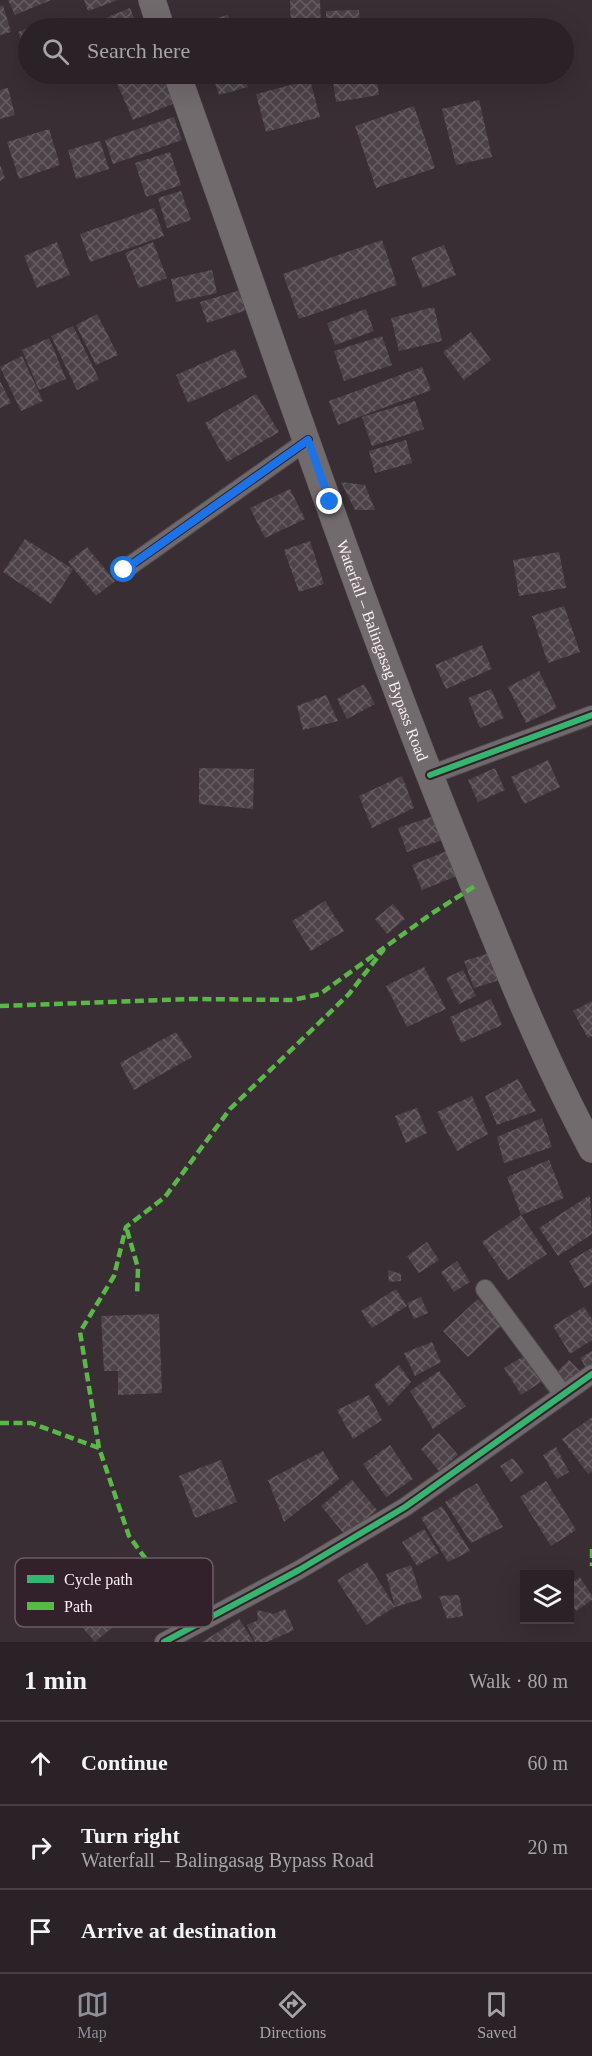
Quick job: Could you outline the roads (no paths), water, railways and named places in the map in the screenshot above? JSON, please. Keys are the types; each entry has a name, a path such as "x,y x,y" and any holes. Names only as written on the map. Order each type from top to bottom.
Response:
{"main road":[{"path":"152,0 158,18"},
{"name":"Waterfall ‒ Balingasag Bypass Road","path":"181,84 430,775 527,1012 570,1108 592,1149"}],"street":[{"path":"124,570 308,440"},
{"path":"430,775 592,715"},
{"path":"485,1289 562,1394"},
{"path":"213,1616 299,1570 405,1507 592,1374"},
{"path":"164,1642 192,1627"}]}
